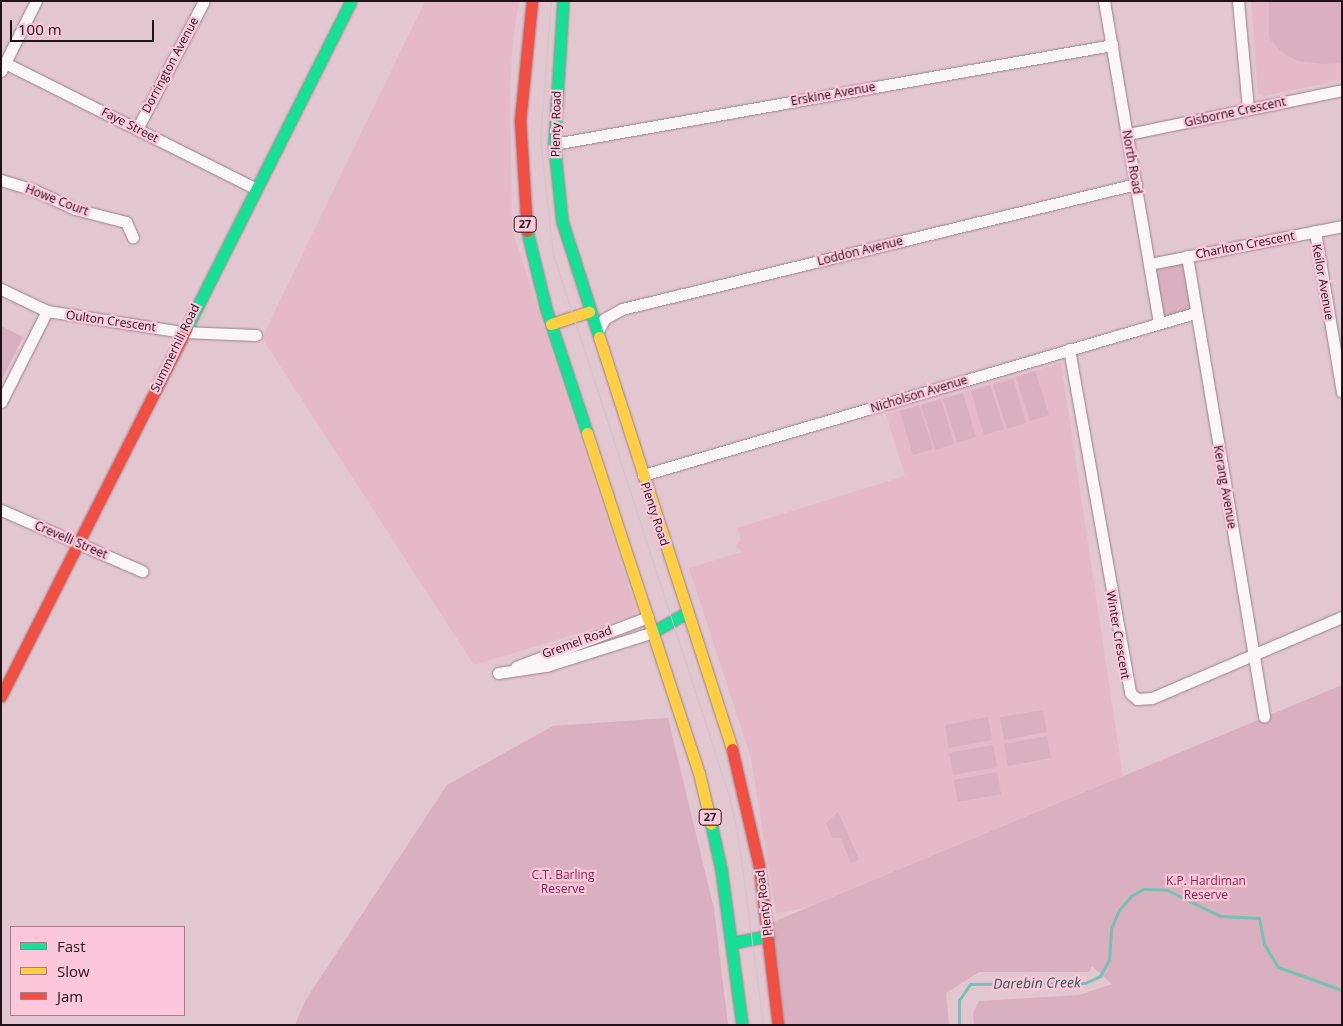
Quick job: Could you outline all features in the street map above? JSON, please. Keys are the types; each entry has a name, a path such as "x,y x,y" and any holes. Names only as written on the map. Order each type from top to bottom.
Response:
{"main road":[{"name":"Summerhill Road","path":"1,696 350,1"},
{"name":"27","path":"532,1 524,76 520,156 526,228 551,324 653,632 711,819 742,1025"},
{"name":"Plenty Road","path":"564,1 554,144 562,221 589,312 737,764 750,814 768,936 778,1025"},
{"path":"524,76 557,83"},
{"path":"551,324 589,312"},
{"path":"648,617 687,612"},
{"path":"653,632 687,612"},
{"path":"731,943 768,936"}],"street":[{"path":"3,67 36,1"},
{"name":"Dorrington Avenue","path":"137,129 204,1"},
{"name":"North Road","path":"1104,1 1159,322"},
{"path":"1238,1 1248,109"},
{"name":"Erskine Avenue","path":"554,144 1112,45"},
{"name":"Faye Street","path":"3,67 137,129 255,188"},
{"name":"Gisborne Crescent","path":"1128,134 1342,90"},
{"name":"Howe Court","path":"1,180 75,209 126,222 133,238"},
{"name":"Loddon Avenue","path":"597,336 604,319 622,309 1136,184"},
{"name":"Charlton Crescent","path":"1149,264 1342,226"},
{"name":"Keilor Avenue","path":"1315,231 1342,392"},
{"name":"Kerang Avenue","path":"1187,256 1264,717"},
{"name":"Oulton Crescent","path":"1,289 47,311 183,332 256,335"},
{"path":"1,402 47,311"},
{"name":"Nicholson Avenue","path":"643,475 1159,322 1196,314"},
{"name":"Winter Crescent","path":"1069,349 1127,689 1137,699 1152,698 1342,617"},
{"name":"Crevelli Street","path":"1,510 142,571"},
{"name":"Gremel Road","path":"648,617 542,654 503,672 546,666 653,632"}],"shaded area":[{"path":"425,1 519,1 513,39 510,89 512,229 638,615 474,665 262,338"},
{"path":"1251,1 1342,1 1342,80 1264,96 1258,93"},
{"path":"1061,363 1123,777 919,890 776,913 751,758 689,568 742,552 736,546 741,539 737,528 905,476 886,414"}],"green space":[{"path":"1269,1 1342,1 1342,63 1323,64 1298,61 1281,52 1269,38"},
{"path":"1187,256 1195,313 1159,322 1149,264"},
{"path":"1,326 23,337 1,381"},
{"path":"1035,371 1049,415 1030,421 1016,377"},
{"path":"1013,379 1026,423 1007,429 993,385"},
{"path":"990,385 1004,429 984,435 971,391"},
{"path":"963,393 976,437 957,443 943,399"},
{"path":"941,399 954,444 935,450 921,405"},
{"path":"919,405 933,449 913,455 900,411"},
{"name":"K.P. Hardiman Reserve","path":"1342,685 1342,1025 974,1025 973,1013 979,1001 1079,995 1112,984 1092,966 1089,972 979,972 946,993 949,1025 779,1025 766,925"},
{"path":"1043,710 1047,732 1004,740 1000,717"},
{"path":"988,717 992,740 949,748 945,725"},
{"name":"C.T. Barling Reserve","path":"668,718 714,909 728,1025 295,1025 305,1001 447,785 553,726"},
{"path":"1047,736 1051,758 1008,766 1004,744"},
{"path":"993,745 997,767 953,775 949,753"},
{"path":"997,772 1001,794 958,802 954,780"},
{"path":"838,812 859,859 851,864 841,838 832,838 826,823"}],"waterway":[{"name":"Darebin Creek","path":"959,1025 959,1000 970,984 1085,983 1100,976 1109,960 1111,928 1119,910 1131,896 1143,889 1167,890 1220,916 1259,918 1264,944 1278,967 1342,990"}],"tram line":[{"path":"551,1 540,138 553,254 729,796 738,837 763,1025"}],"traffic: fast":[{"path":"186,329 351,1"},
{"path":"563,1 554,144 562,221 599,337"},
{"path":"527,231 546,309 587,433"},
{"path":"653,632 687,612"},
{"path":"711,824 721,869 742,1025"},
{"path":"731,943 768,936"}],"traffic: slow":[{"path":"551,324 589,312"},
{"path":"599,337 732,749"},
{"path":"587,433 699,773 711,824"}],"traffic: jam":[{"path":"527,231 520,121 532,1"},
{"path":"1,696 186,329"},
{"path":"732,749 759,866 778,1025"}]}
